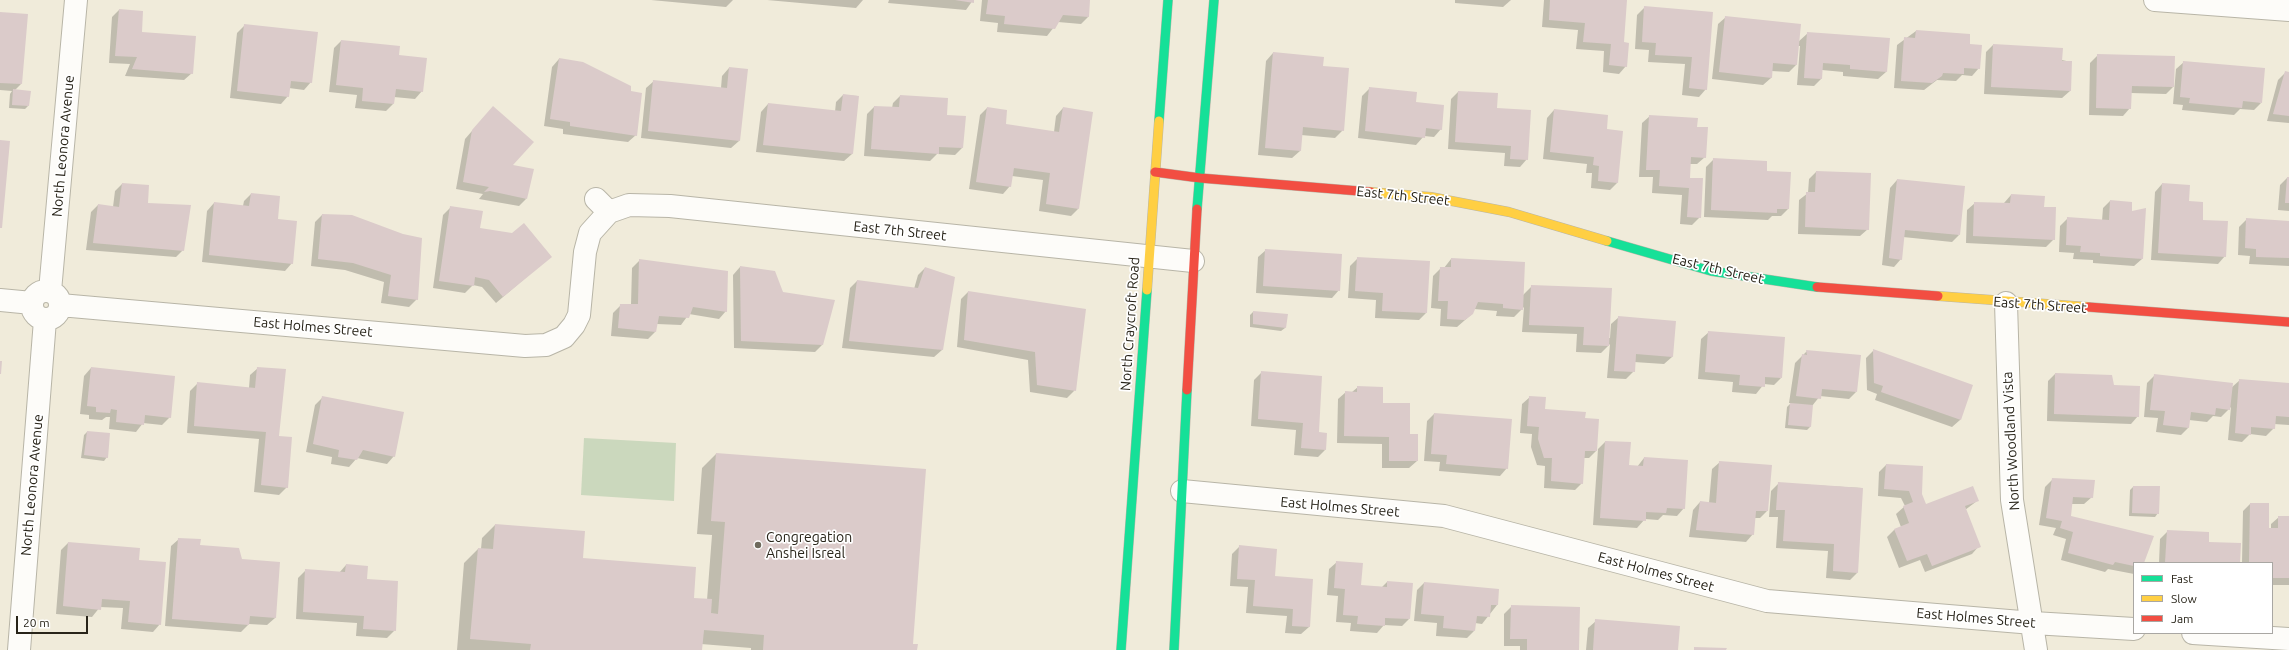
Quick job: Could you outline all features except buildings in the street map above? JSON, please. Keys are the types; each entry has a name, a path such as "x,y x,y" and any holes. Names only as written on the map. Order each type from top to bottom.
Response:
{"main road":[{"name":"North Craycroft Road","path":"1121,650 1148,256 1168,0"},
{"path":"1174,650 1193,261 1214,0"},
{"name":"East 7th Street","path":"1155,172 1200,178 1431,197 1509,212 1711,271 1802,286 2006,303 2289,322"}],"street":[{"name":"North Leonora Avenue","path":"19,650 52,305 76,0"},
{"path":"2155,0 2289,10"},
{"name":"East 7th Street","path":"564,337 574,325 579,315 585,252 590,234 602,206 670,206 1193,261"},
{"path":"0,300 32,303 33,312 40,319 52,305"},
{"name":"North Woodland Vista","path":"2006,303 2012,500 2033,623 2036,650"},
{"name":"East Holmes Street","path":"52,305 525,346 546,346 564,337"},
{"name":"East Holmes Street","path":"1182,491 1444,516 1767,601 2033,623 2133,629"},
{"path":"2209,634 2289,639"}],"green space":[{"path":"584,438 676,443 674,501 581,495"}],"traffic: fast":[{"path":"1159,121 1168,0"},
{"path":"1197,209 1214,0"},
{"path":"1607,241 1711,271 1817,287"},
{"path":"1121,650 1147,290"},
{"path":"1174,650 1187,390"}],"traffic: slow":[{"path":"1147,290 1159,121"},
{"path":"1371,192 1431,197 1509,212 1607,241"},
{"path":"1938,296 2088,307"}],"traffic: jam":[{"path":"1155,172 1200,178 1371,192"},
{"path":"1187,390 1197,209"},
{"path":"1817,287 1938,296"},
{"path":"2088,307 2289,322"}],"place":[{"name":"Congregation Anshei Isreal","path":"758,545"}]}
